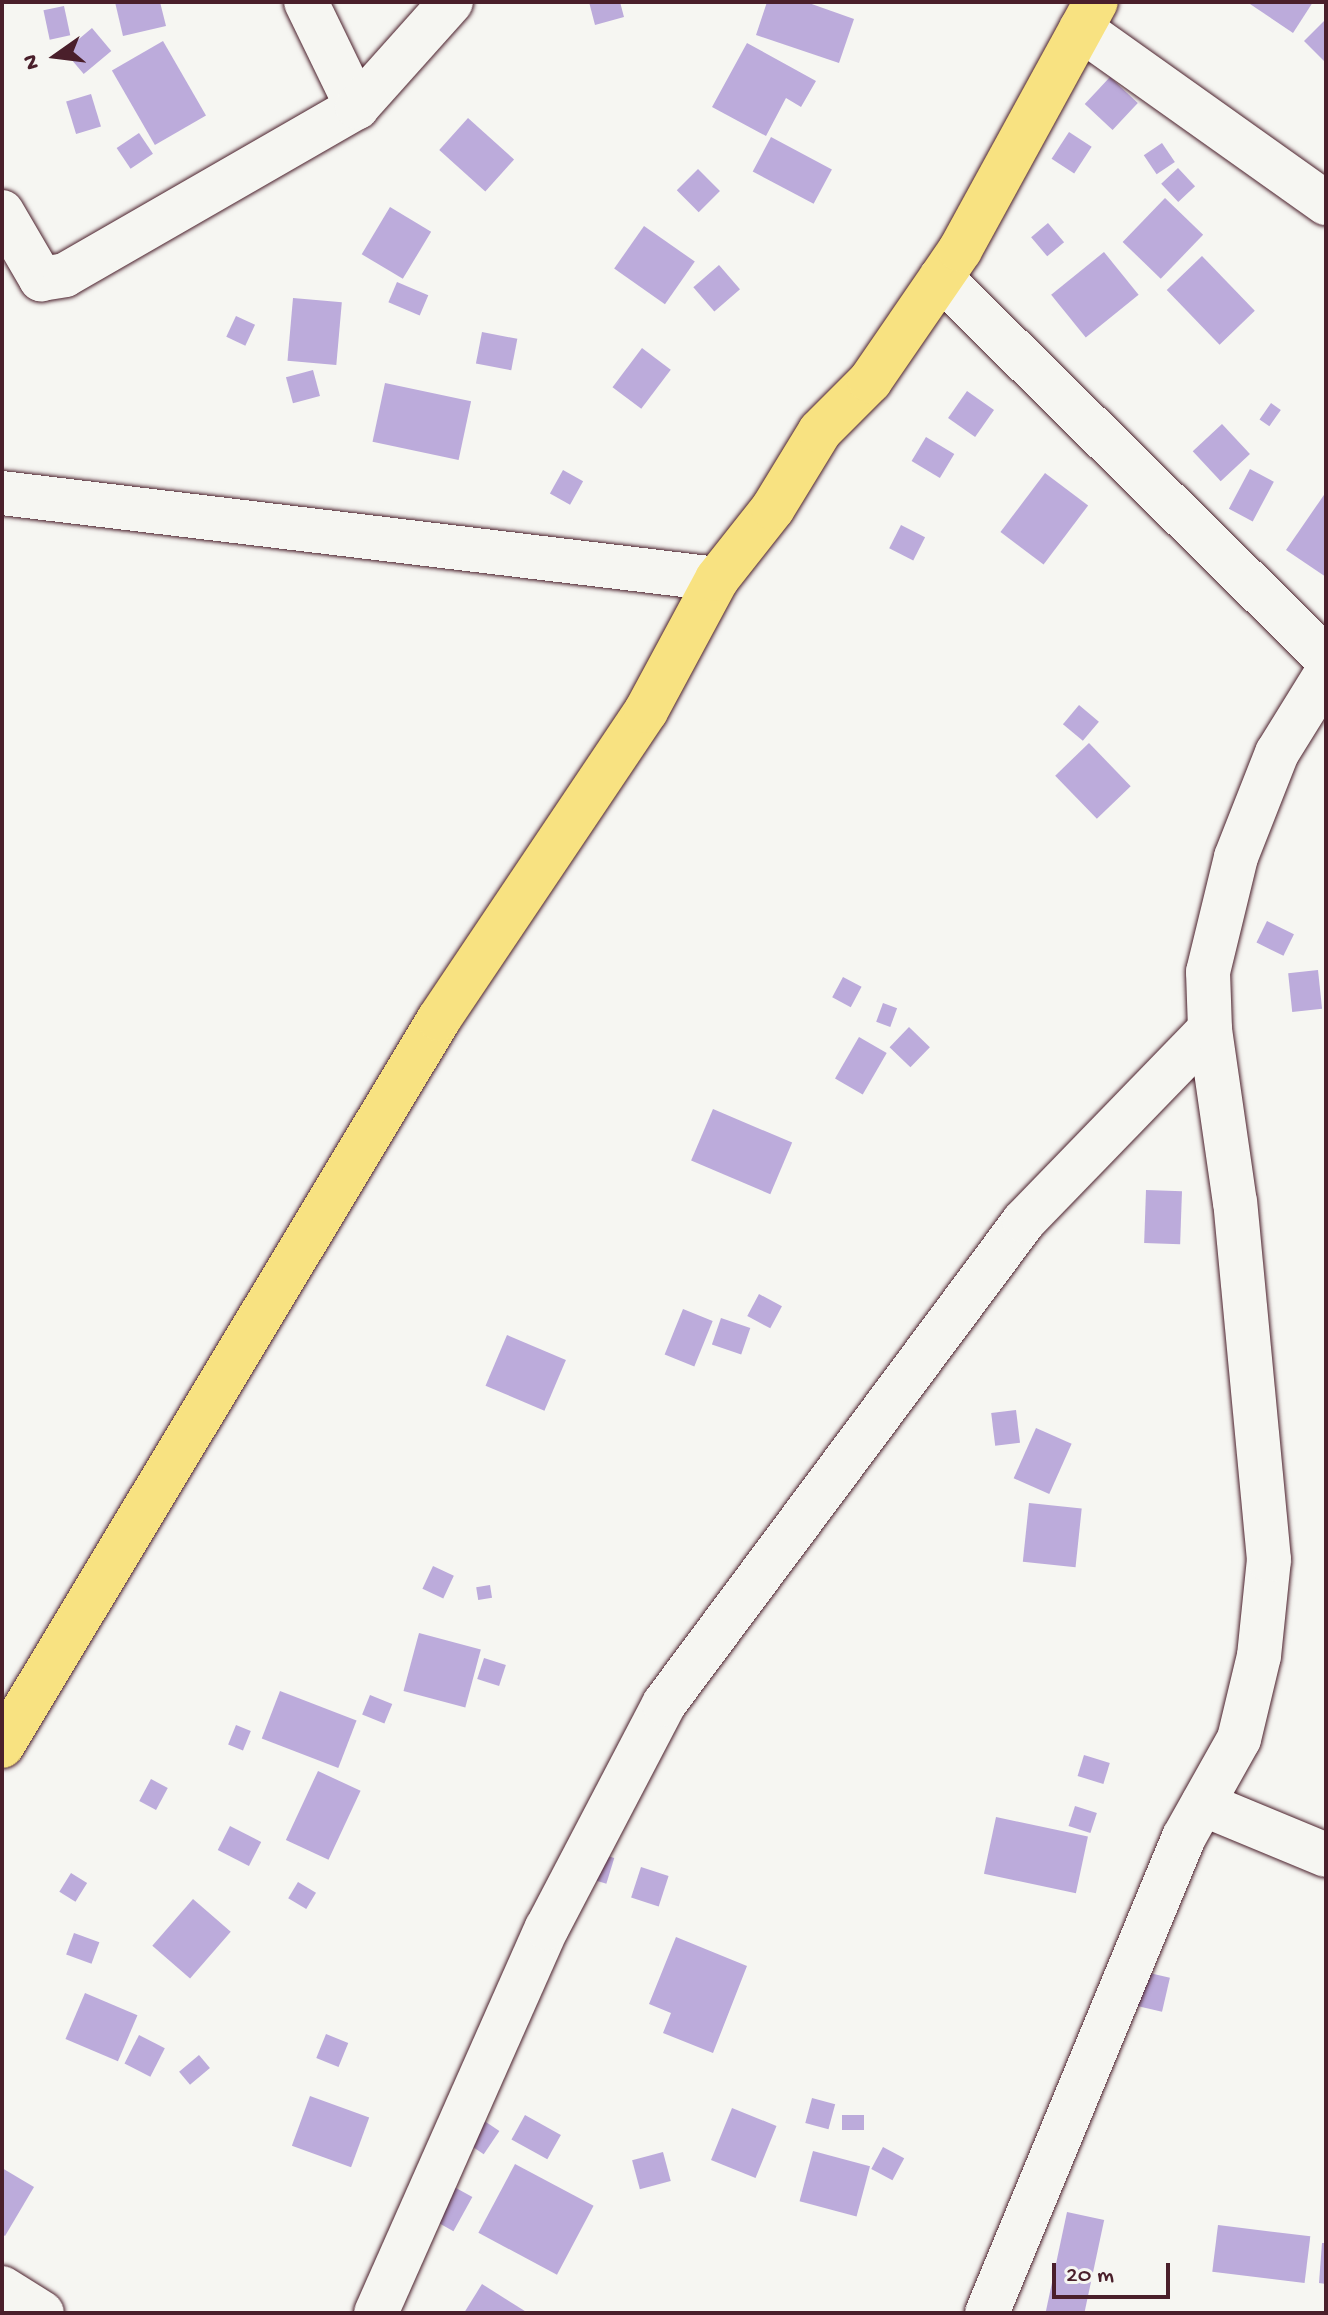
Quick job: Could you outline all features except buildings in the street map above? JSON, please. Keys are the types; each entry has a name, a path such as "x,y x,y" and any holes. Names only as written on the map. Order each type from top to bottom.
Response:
{"main road":[{"path":"2,1746 439,1019 646,711 717,579 773,508 820,431 870,381 941,278 1089,16"}],"street":[{"path":"306,2 357,107"},
{"path":"2,212 30,267 49,281 357,107 451,2"},
{"path":"1089,16 1326,203"},
{"path":"941,278 1326,658"},
{"path":"2,493 717,579"},
{"path":"987,2313 1184,1837 1239,1739 1259,1656 1269,1560 1235,1203 1210,1029 1208,972 1236,857 1277,753 1309,735 1326,674"},
{"path":"376,2313 547,1928 664,1704 1024,1221 1210,1029"},
{"path":"1203,1804 1326,1855"},
{"path":"2,2288 42,2313"}]}
